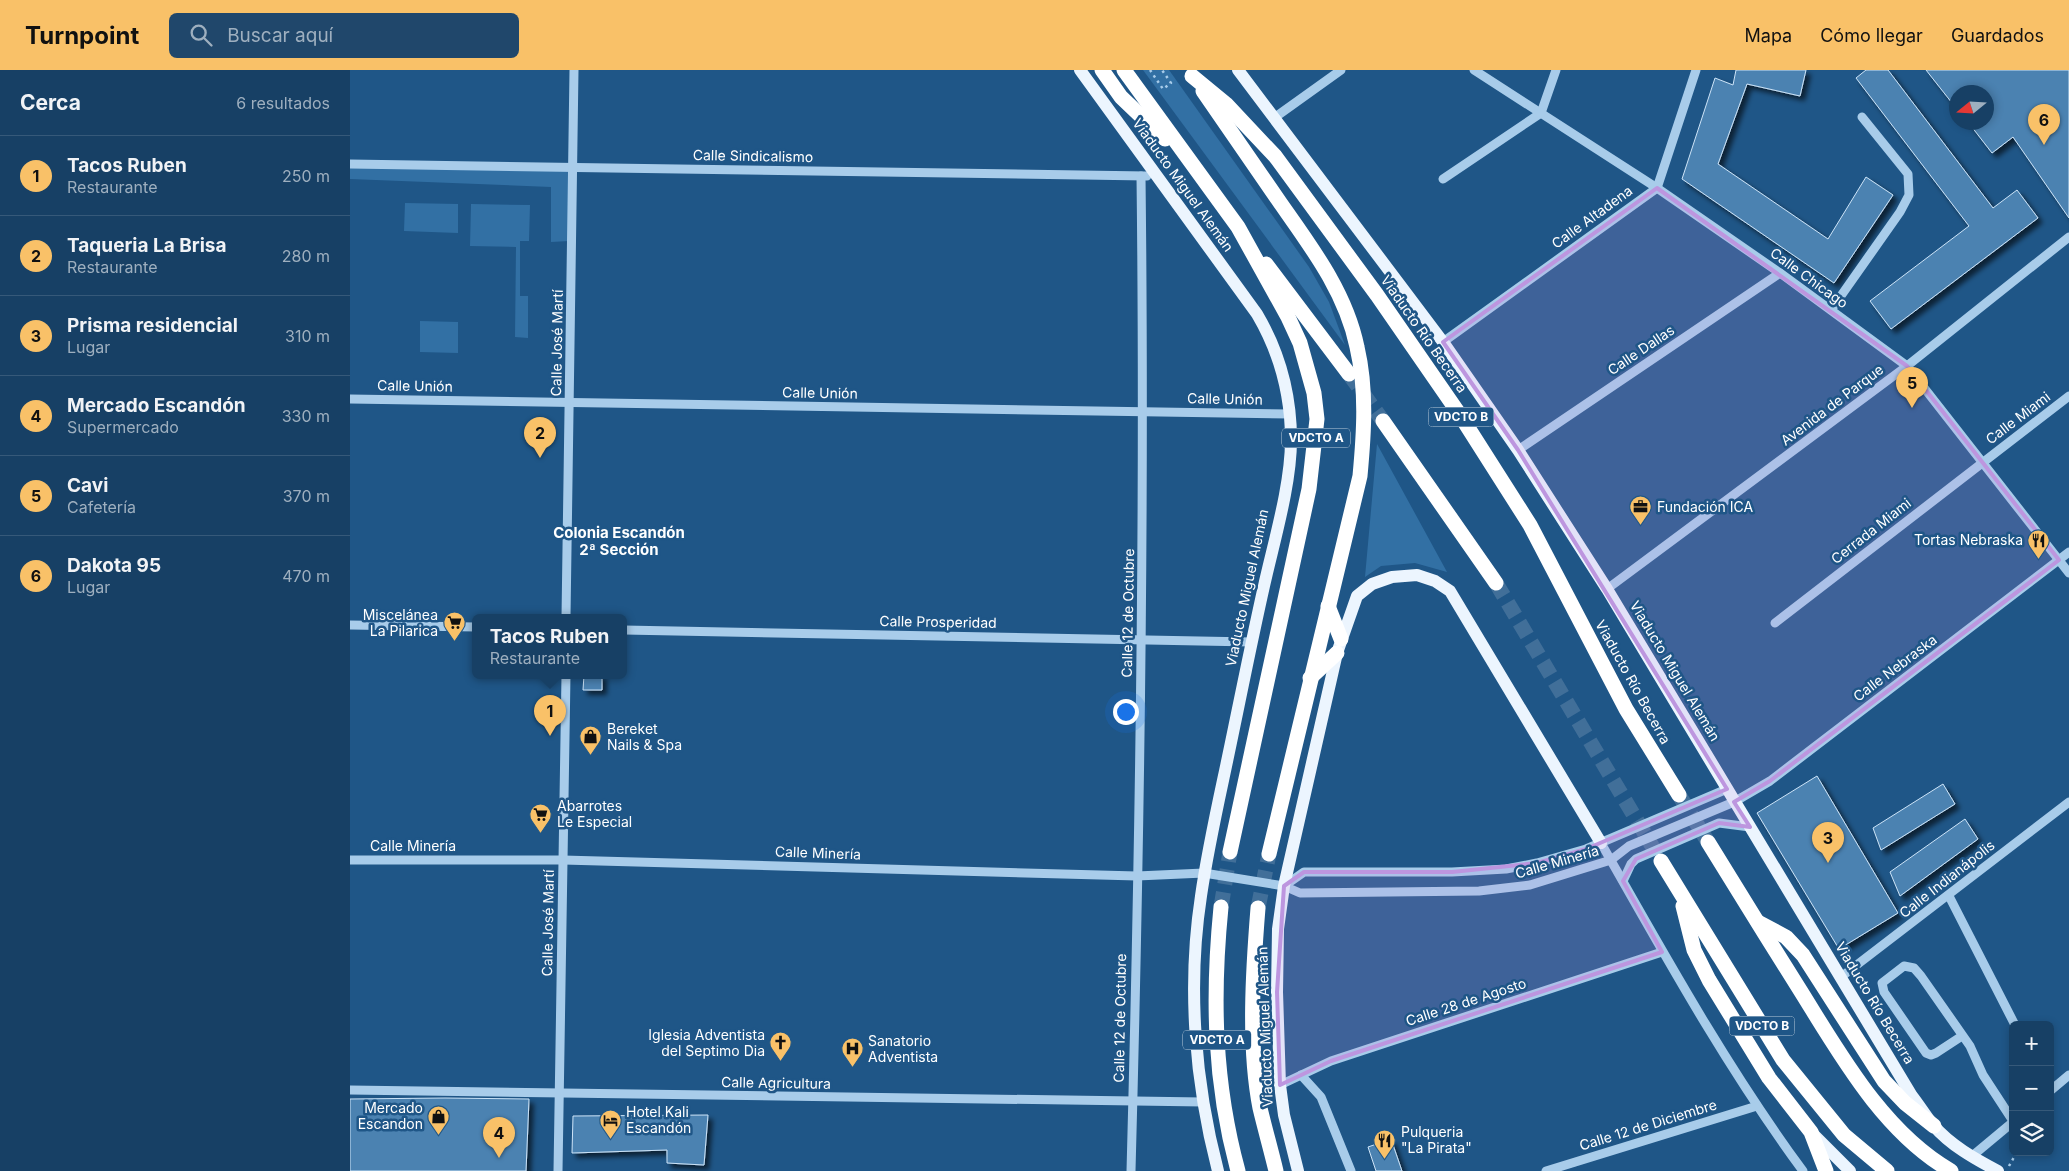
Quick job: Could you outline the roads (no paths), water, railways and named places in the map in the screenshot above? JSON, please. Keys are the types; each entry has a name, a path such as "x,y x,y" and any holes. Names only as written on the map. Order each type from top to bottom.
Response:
{"highway":[{"path":"1102,70 1132,109 1181,151"},
{"name":"Viaducto Miguel Alemán","path":"1124,70 1238,227 1288,317 1300,343 1314,393 1317,418 1309,489 1230,852"},
{"name":"VDCTO A","path":"1190,73 1323,266 1338,293 1352,327 1355,372 1364,416 1360,476 1269,854"},
{"name":"Viaducto Río Becerra","path":"1190,73 1226,104 1275,156 1377,295 1460,415 1530,525 1626,709 1679,795"},
{"path":"1238,227 1355,372"},
{"path":"1383,421 1496,583"},
{"path":"1310,678 1339,646 1328,606"},
{"name":"VDCTO B","path":"1708,842 1849,1068 1877,1105 1908,1137 1951,1171"},
{"name":"VDCTO B","path":"1661,861 1783,1060 1844,1136 1887,1171"},
{"path":"1679,890 1694,950 1709,980 1769,1078 1811,1132 1826,1171"},
{"name":"VDCTO A","path":"1220,907 1216,971 1217,1046 1223,1110 1238,1171"},
{"name":"Viaducto Miguel Alemán","path":"1258,908 1254,988 1256,1077 1260,1107 1276,1171"},
{"path":"1757,921 1786,938 1803,955 1884,1080 1905,1103 1934,1126"}],"main road":[{"name":"Viaducto Miguel Alemán","path":"1080,70 1257,314 1273,344 1285,378 1290,414 1290,467 1252,642 1195,955 1197,1042 1203,1102 1218,1171"},
{"name":"Viaducto Miguel Alemán","path":"1238,70 1443,342 1518,450 1608,589 1734,802"},
{"name":"Viaducto Miguel Alemán","path":"1298,1171 1284,1115 1280,1085 1277,992 1280,885 1339,646 1357,596 1372,584 1392,576 1404,575 1426,577 1443,586 1456,598 1600,842"},
{"name":"Viaducto Río Becerra","path":"1734,802 1894,1068 1934,1126 1971,1157 1998,1171"},
{"path":"1811,1132 1850,1171"}],"street":[{"name":"Calle José Martí","path":"566,614 574,70"},
{"path":"1274,118 1341,70"},
{"name":"Calle Chicago","path":"1474,70 1657,188 1780,273 1907,366 2069,573"},
{"path":"1443,179 1541,113 1556,70"},
{"path":"1657,188 1696,70"},
{"path":"1831,310 1900,212 1909,195 1908,174 1862,117"},
{"name":"Calle Sindicalismo","path":"350,164 1156,176"},
{"name":"Calle 12 de Octubre","path":"1131,1171 1142,640 1144,412 1141,176"},
{"name":"Calle Altadena","path":"1443,342 1657,188"},
{"name":"Avenida de Parque","path":"1608,589 1907,366 2069,237"},
{"name":"Calle Dallas","path":"1518,450 1780,273"},
{"name":"Calle Miami","path":"1983,461 2069,396"},
{"name":"Calle Unión","path":"350,399 1290,414"},
{"name":"Cerrada Miami","path":"1775,623 1983,461"},
{"name":"Calle Nebraska","path":"1734,802 1770,781 2069,552"},
{"path":"350,625 472,627"},
{"name":"Calle Prosperidad","path":"627,630 1252,642"},
{"name":"Calle José Martí","path":"558,1171 566,679"},
{"name":"Calle Minería","path":"1280,885 1304,872 1452,872 1506,869 1560,858 1727,790"},
{"name":"Calle Minería","path":"350,860 563,860 1137,876 1209,874 1280,885 1300,892 1488,891 1538,883 1611,860 1629,846 1734,802"},
{"name":"Calle Indianápolis","path":"1841,977 1949,896 2069,802"},
{"path":"1623,882 1631,864 1636,859 1718,822 1750,827"},
{"path":"1600,842 1662,952 1757,1106 1803,1171"},
{"path":"1949,896 2013,1021"},
{"name":"Calle 28 de Agosto","path":"1280,1085 1331,1061 1662,952"},
{"path":"1962,1036 1936,1054 1930,1055 1884,992 1882,983 1904,966 1914,968 1970,1046 1984,1075 2009,1116"},
{"path":"1301,1074 1321,1097 1351,1171"},
{"path":"2054,1088 2069,1075"},
{"name":"Calle Agricultura","path":"350,1090 1203,1102"},
{"name":"Calle 12 de Diciembre","path":"1546,1171 1757,1106"},
{"path":"1971,1157 2009,1125"}],"tunnel":[{"path":"1349,374 1383,421"},
{"path":"1496,583 1661,861"},
{"path":"1679,795 1708,842"},
{"path":"1221,907 1230,852"},
{"path":"1258,908 1269,854"}],"place":[{"name":"Dakota 95","path":"2044,145"},
{"name":"Cavi","path":"1912,408"},
{"name":"Taqueria La Brisa","path":"540,458"},
{"name":"Fundación ICA","path":"1641,526"},
{"name":"Tortas Nebraska","path":"2039,559"},
{"name":"Miscelánea La Pilarica","path":"454,642"},
{"name":"Tacos Ruben","path":"550,736"},
{"name":"Bereket Nails & Spa","path":"591,756"},
{"name":"Abarrotes Le Especial","path":"541,833"},
{"name":"Prisma residencial","path":"1828,863"},
{"name":"Iglesia Adventista del Septimo Dia","path":"781,1062"},
{"name":"Sanatorio Adventista","path":"852,1068"},
{"name":"Mercado Escandon","path":"439,1135"},
{"name":"Hotel Kali Escandón","path":"610,1139"},
{"name":"Mercado Escandón","path":"499,1158"},
{"name":"Pulqueria \"La Pirata\"","path":"1385,1159"}],"district":[{"name":"Colonia Escandón 2ª Sección","path":"619,542"}]}
